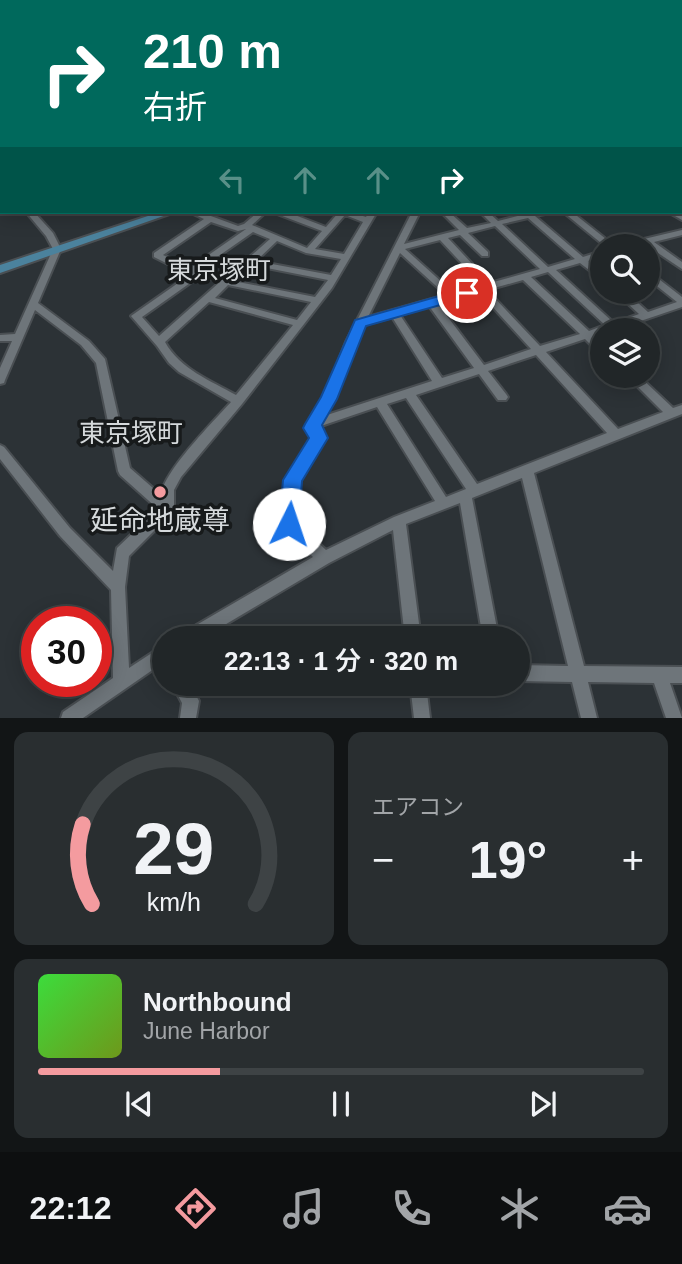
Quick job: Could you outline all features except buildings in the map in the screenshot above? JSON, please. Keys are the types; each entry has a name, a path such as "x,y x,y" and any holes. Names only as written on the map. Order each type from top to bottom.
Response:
{"main road":[{"path":"0,269 164,214"}],"street":[{"path":"0,380 57,249 50,235 32,214"},
{"path":"197,214 238,229 250,227 307,251"},
{"path":"238,401 183,368 136,316 250,227 260,214"},
{"path":"285,214 327,230"},
{"path":"307,251 342,214"},
{"path":"324,558 289,524 292,480 319,438 312,428 313,424 329,399 360,323 415,214"},
{"path":"447,214 485,254"},
{"path":"486,214 603,318"},
{"path":"399,248 533,214"},
{"path":"570,214 595,234"},
{"path":"529,215 590,267"},
{"path":"121,681 118,587 122,553 158,521 167,508 168,489 177,472 238,401 335,278 370,216"},
{"path":"210,219 157,256 227,281 316,300"},
{"path":"660,238 682,232"},
{"path":"442,237 537,352 616,435"},
{"path":"160,343 161,338 276,238"},
{"path":"268,245 346,257"},
{"path":"399,248 453,297"},
{"path":"660,251 682,267"},
{"path":"360,323 590,258"},
{"path":"248,262 335,278"},
{"path":"313,424 588,335 524,276"},
{"path":"660,285 682,303"},
{"path":"208,299 300,324"},
{"path":"432,303 502,397"},
{"path":"641,318 682,303"},
{"path":"33,304 85,343 101,362 124,471 167,508"},
{"path":"634,304 647,316"},
{"path":"394,313 439,383"},
{"path":"0,338 18,337"},
{"path":"647,388 677,412"},
{"path":"409,393 470,492 489,626"},
{"path":"380,402 443,503"},
{"path":"208,626 324,558 399,521 677,412"},
{"path":"0,450 65,532 118,587"},
{"path":"527,471 589,718"},
{"path":"399,521 411,626"},
{"path":"69,718 121,681 152,663"},
{"path":"530,673 682,674"},
{"path":"659,674 674,718"},
{"path":"188,696 191,701 188,718"},
{"path":"419,696 422,718"}],"place":[{"name":"延命地蔵尊","path":"160,492"}],"district":[{"name":"東京塚町","path":"219,270"},
{"name":"東京塚町","path":"131,433"}],"route":[{"path":"289,524 292,480 319,438 312,428 313,424 329,399 360,323 467,293"}]}
